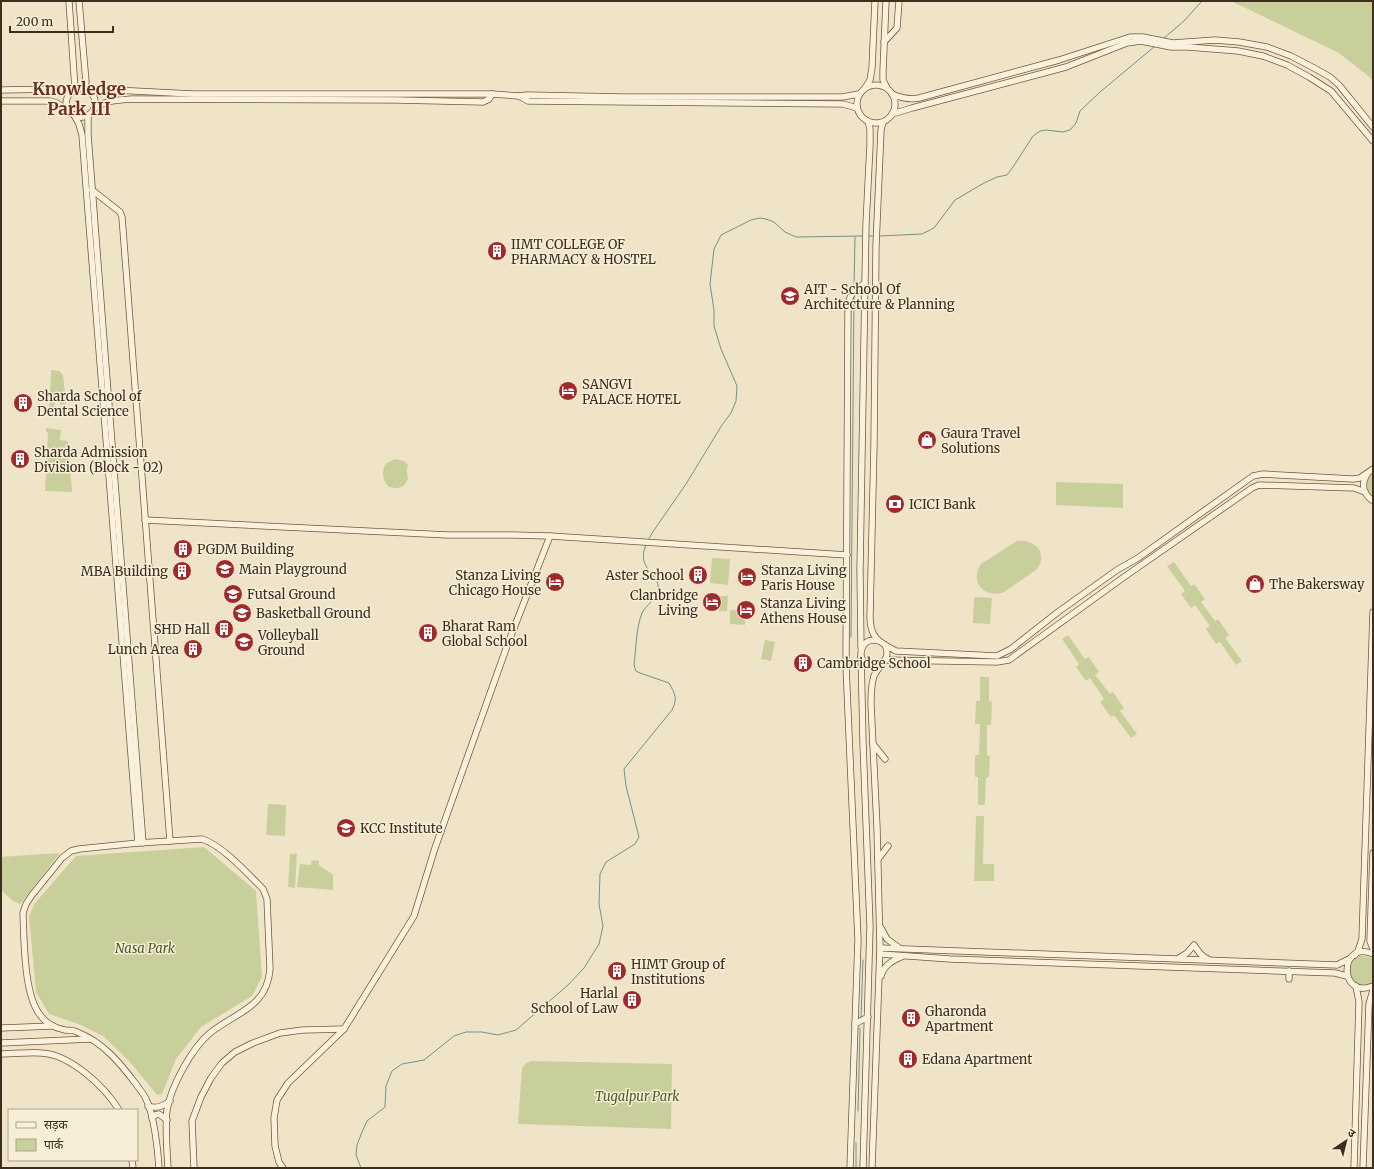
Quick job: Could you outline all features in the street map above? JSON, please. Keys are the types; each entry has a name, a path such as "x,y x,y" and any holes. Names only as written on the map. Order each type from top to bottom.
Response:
{"street":[{"path":"69,1 75,89"},
{"path":"78,1 86,82 84,89"},
{"path":"875,1 872,68 870,80 859,94 857,108 864,119 879,123 883,122"},
{"path":"886,1 883,80 894,98 895,105 892,114"},
{"path":"884,42 898,25 899,1"},
{"path":"865,88 876,85 890,91 900,98 910,100 1062,59 1130,37 1188,47 1238,50 1263,56 1287,65 1332,92 1373,141"},
{"path":"1142,39 1127,43 1066,67 892,114 883,122 881,130 876,226 874,445 870,629 874,636 885,645 896,651 997,656 1011,649 1058,612 1091,589 1096,580 1138,558 1255,475 1263,474 1360,478 1371,470"},
{"path":"1172,45 1215,40 1239,42 1267,48 1291,56 1320,71 1339,86 1373,127"},
{"path":"1,90 61,89 70,93"},
{"path":"68,110 66,101 70,93 75,89 84,89 90,92 95,100 94,109"},
{"path":"90,92 95,89 193,94 492,94 520,96 623,97 842,97 859,94"},
{"path":"1,101 50,101 57,103 70,113 81,118 88,116 94,109 109,100 396,100 483,102 489,100 492,94"},
{"path":"520,96 528,101 843,104 857,108"},
{"path":"74,115 79,124 82,135 140,843"},
{"path":"88,116 88,135 140,843"},
{"path":"863,1168 870,926 863,744 860,570 866,224 870,145 870,129 868,121"},
{"path":"92,190 120,212 122,217 170,841"},
{"path":"850,1168 857,926 846,666 848,307 851,294 865,283"},
{"path":"1370,498 1363,486 1364,479 1371,470"},
{"path":"861,657 872,666 892,659 941,664 998,662 1009,660 1094,598 1252,488 1259,485 1354,488 1370,498"},
{"path":"145,520 448,535 550,536 847,555"},
{"path":"283,1168 279,1162 275,1146 274,1118 277,1100 288,1083 344,1029 414,916 434,848 515,625 550,536"},
{"path":"1373,612 1362,939 1358,950 1347,966 1347,976 1352,983 1356,986 1367,988 1373,986"},
{"path":"861,648 867,642 876,640 880,641"},
{"path":"872,1168 880,926 872,686 875,674 887,653 885,645"},
{"path":"873,744 885,759"},
{"path":"866,835 874,833 874,843 878,840"},
{"path":"160,1168 152,1118 146,1099 128,1074 110,1052 91,1039 76,1031 64,1030 54,1026 45,1021 39,1014 31,997 28,983 23,913 26,904 62,858 71,851 140,843 202,839 209,841 218,847 263,889 267,899 270,978 264,993 254,1004 215,1030 204,1040 178,1078 167,1109 168,1168"},
{"path":"878,859 888,846"},
{"path":"1373,853 1370,941 1373,949"},
{"path":"880,926 887,940 903,949"},
{"path":"1177,958 1183,956 1194,945 1202,955 1211,960"},
{"path":"880,951 903,949 1337,965 1361,952 1373,954"},
{"path":"880,951 905,956 950,959 1335,973 1347,976"},
{"path":"879,982 881,974 889,963 905,956"},
{"path":"1289,972 1289,979"},
{"path":"1354,1168 1360,1002 1356,986"},
{"path":"1363,1168 1369,1004 1373,990"},
{"path":"855,1024 868,1017"},
{"path":"1,1028 54,1026"},
{"path":"194,1168 192,1122 201,1097 211,1078 222,1062 235,1052 253,1043 280,1033 303,1030 344,1029"},
{"path":"1,1043 91,1039"},
{"path":"1,1054 42,1053 71,1063 81,1069 102,1089 114,1102 118,1109"},
{"path":"866,1055 868,1058 868,1068 870,1070 873,1069 876,1062"},
{"path":"148,1106 161,1107 170,1101"},
{"path":"152,1118 155,1115 160,1114 167,1120"},
{"path":"157,1149 168,1154"}],"green space":[{"path":"1231,1 1373,1 1373,80 1339,53"},
{"path":"51,371 59,371 63,375 66,404 60,405 60,398 55,397 54,413 49,413"},
{"path":"46,428 61,430 60,440 68,441 72,492 45,491 48,433 46,432"},
{"path":"396,459 404,461 408,465 408,479 402,487 393,488 388,486 384,481 383,471 387,463"},
{"path":"1373,473 1373,497 1368,491 1367,481"},
{"path":"1056,482 1123,484 1123,508 1056,505"},
{"path":"1017,541 1030,542 1035,545 1041,553 1040,564 1036,570 1004,592 997,594 985,591 980,587 977,577 981,564"},
{"path":"712,558 730,559 728,585 710,583"},
{"path":"1174,562 1191,586 1194,584 1205,599 1201,602 1215,621 1218,619 1229,635 1225,638 1242,661 1236,665 1220,642 1216,644 1206,629 1210,626 1195,605 1191,608 1181,594 1185,591 1167,566"},
{"path":"720,596 728,596 727,611 719,611"},
{"path":"974,597 992,598 990,624 973,623"},
{"path":"730,610 741,611 742,619 745,621 745,625 730,624"},
{"path":"1068,635 1085,659 1089,657 1099,672 1095,675 1110,694 1113,692 1124,708 1120,711 1137,734 1131,738 1114,715 1111,717 1100,702 1104,699 1090,678 1086,681 1076,667 1079,664 1062,639"},
{"path":"765,640 775,642 771,661 761,659"},
{"path":"980,677 989,677 989,701 992,702 991,725 987,725 987,755 990,756 989,777 986,778 985,805 978,805 978,777 975,777 975,755 979,755 980,724 975,724 976,701 980,701"},
{"path":"268,804 286,805 285,836 266,835"},
{"path":"976,816 984,816 983,864 994,864 994,881 974,881"},
{"name":"Nasa Park","path":"204,847 256,891 262,977 252,996 201,1027 176,1059 162,1094 157,1095 129,1061 103,1036 81,1025 49,1014 36,992 29,916 35,903 76,856"},
{"path":"60,853 20,904 13,901 1,890 1,857"},
{"path":"290,854 297,854 295,888 288,887"},
{"path":"312,860 319,861 319,865 333,875 333,890 297,887 300,864 311,865"},
{"path":"1359,956 1366,956 1373,959 1373,982 1366,985 1355,982 1350,972 1350,967 1353,961"},
{"name":"Tugalpur Park","path":"531,1061 672,1064 671,1129 519,1124 522,1068 525,1064"}],"waterway":[{"path":"1164,38 1184,21 1202,1"},
{"path":"880,236 922,234 934,228 955,200 984,183 997,177 1007,175 1033,136 1040,131 1046,130 1063,132 1070,130 1076,123 1080,111 1100,92 1154,47"},
{"path":"648,541 731,413 736,401 737,386 721,349 714,326 714,310 710,284 714,249 721,235 751,220 760,218 774,222 785,232 796,237 862,236"},
{"path":"868,236 874,236"},
{"path":"854,288 855,237"},
{"path":"851,637 854,295"},
{"path":"361,1168 356,1155 357,1145 367,1121 385,1107 386,1086 392,1071 402,1064 424,1060 454,1036 466,1032 482,1032 498,1035 516,1030 568,985 584,968 599,944 603,926 599,904 600,874 606,862 635,844 639,837 626,786 624,769 672,710 675,702 674,693 669,683 636,671 634,665 637,632 640,619 642,613 656,596 658,590 658,584 646,566 644,560 643,553 646,545"},
{"path":"861,1017 863,960"},
{"path":"858,1111 860,1028"},
{"path":"856,1143 856,1168"}],"place":[{"name":"IIMT COLLEGE OF PHARMACY & HOSTEL","path":"497,251"},
{"name":"AIT - School Of Architecture & Planning","path":"790,296"},
{"name":"SANGVI PALACE HOTEL","path":"568,391"},
{"name":"Sharda School of Dental Science","path":"23,403"},
{"name":"Gaura Travel Solutions","path":"927,440"},
{"name":"Sharda Admission Division (Block - 02)","path":"20,459"},
{"name":"ICICI Bank","path":"895,504"},
{"name":"PGDM Building","path":"183,549"},
{"name":"Main Playground","path":"225,569"},
{"name":"MBA Building","path":"182,571"},
{"name":"Aster School","path":"698,575"},
{"name":"Stanza Living Paris House","path":"747,577"},
{"name":"Stanza Living Chicago House","path":"555,582"},
{"name":"The Bakersway","path":"1255,584"},
{"name":"Futsal Ground","path":"233,594"},
{"name":"Clanbridge Living","path":"712,602"},
{"name":"Stanza Living Athens House","path":"746,610"},
{"name":"Basketball Ground","path":"242,613"},
{"name":"SHD Hall","path":"224,629"},
{"name":"Bharat Ram Global School","path":"428,633"},
{"name":"Volleyball Ground","path":"244,642"},
{"name":"Lunch Area","path":"193,649"},
{"name":"Cambridge School","path":"803,663"},
{"name":"KCC Institute","path":"346,828"},
{"name":"HIMT Group of Institutions","path":"617,971"},
{"name":"Harlal School of Law","path":"632,1000"},
{"name":"Gharonda Apartment","path":"911,1018"},
{"name":"Edana Apartment","path":"908,1059"}],"district":[{"name":"Knowledge Park III","path":"79,99"}]}
